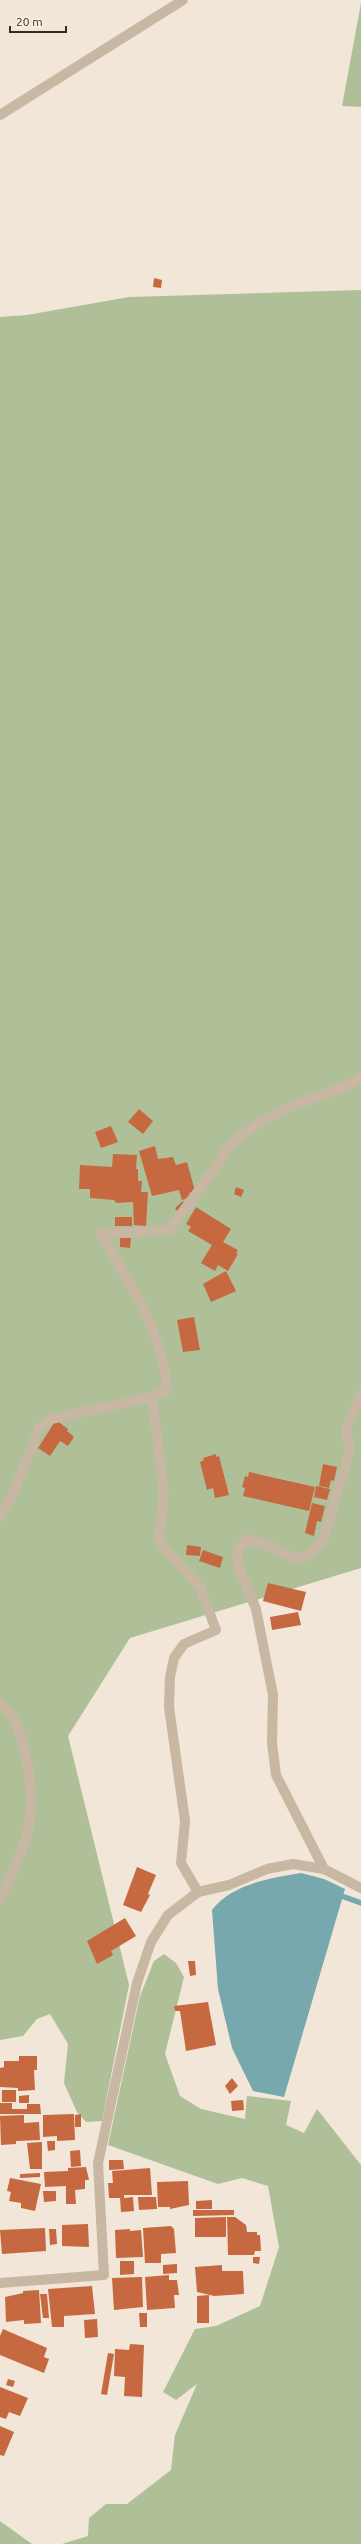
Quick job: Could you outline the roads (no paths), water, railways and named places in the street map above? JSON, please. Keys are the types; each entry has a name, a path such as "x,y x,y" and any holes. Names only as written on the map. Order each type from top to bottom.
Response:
{"street":[{"path":"0,115 183,0"},
{"path":"0,1517 13,1494 39,1428 50,1419 152,1397 167,1390 166,1372 148,1315 101,1234 169,1230 214,1170 230,1144 261,1121 297,1104 352,1084 361,1077"},
{"path":"324,1869 276,1775 272,1743 273,1695 256,1609 239,1568 237,1551 248,1538 264,1542 282,1554 299,1559 312,1553 324,1537 340,1491 349,1453 347,1426 361,1396"},
{"path":"152,1397 164,1492 159,1537 163,1547 200,1587 216,1630 184,1644 174,1658 170,1677 169,1707 185,1821 182,1863 198,1892"},
{"path":"0,1703 9,1709 19,1730 29,1781 30,1800 28,1830 10,1881 0,1899"},
{"path":"0,2283 104,2275 98,2164 125,2029 137,1983 151,1942 168,1915 198,1892 229,1886 266,1869 293,1864 324,1869 361,1888"}],"water":[{"path":"301,1873 324,1879 345,1889 284,2097 253,2091 232,2048 218,1989 212,1910 220,1901 241,1888 264,1880"}],"waterway":[{"path":"336,1894 361,1903"}]}
